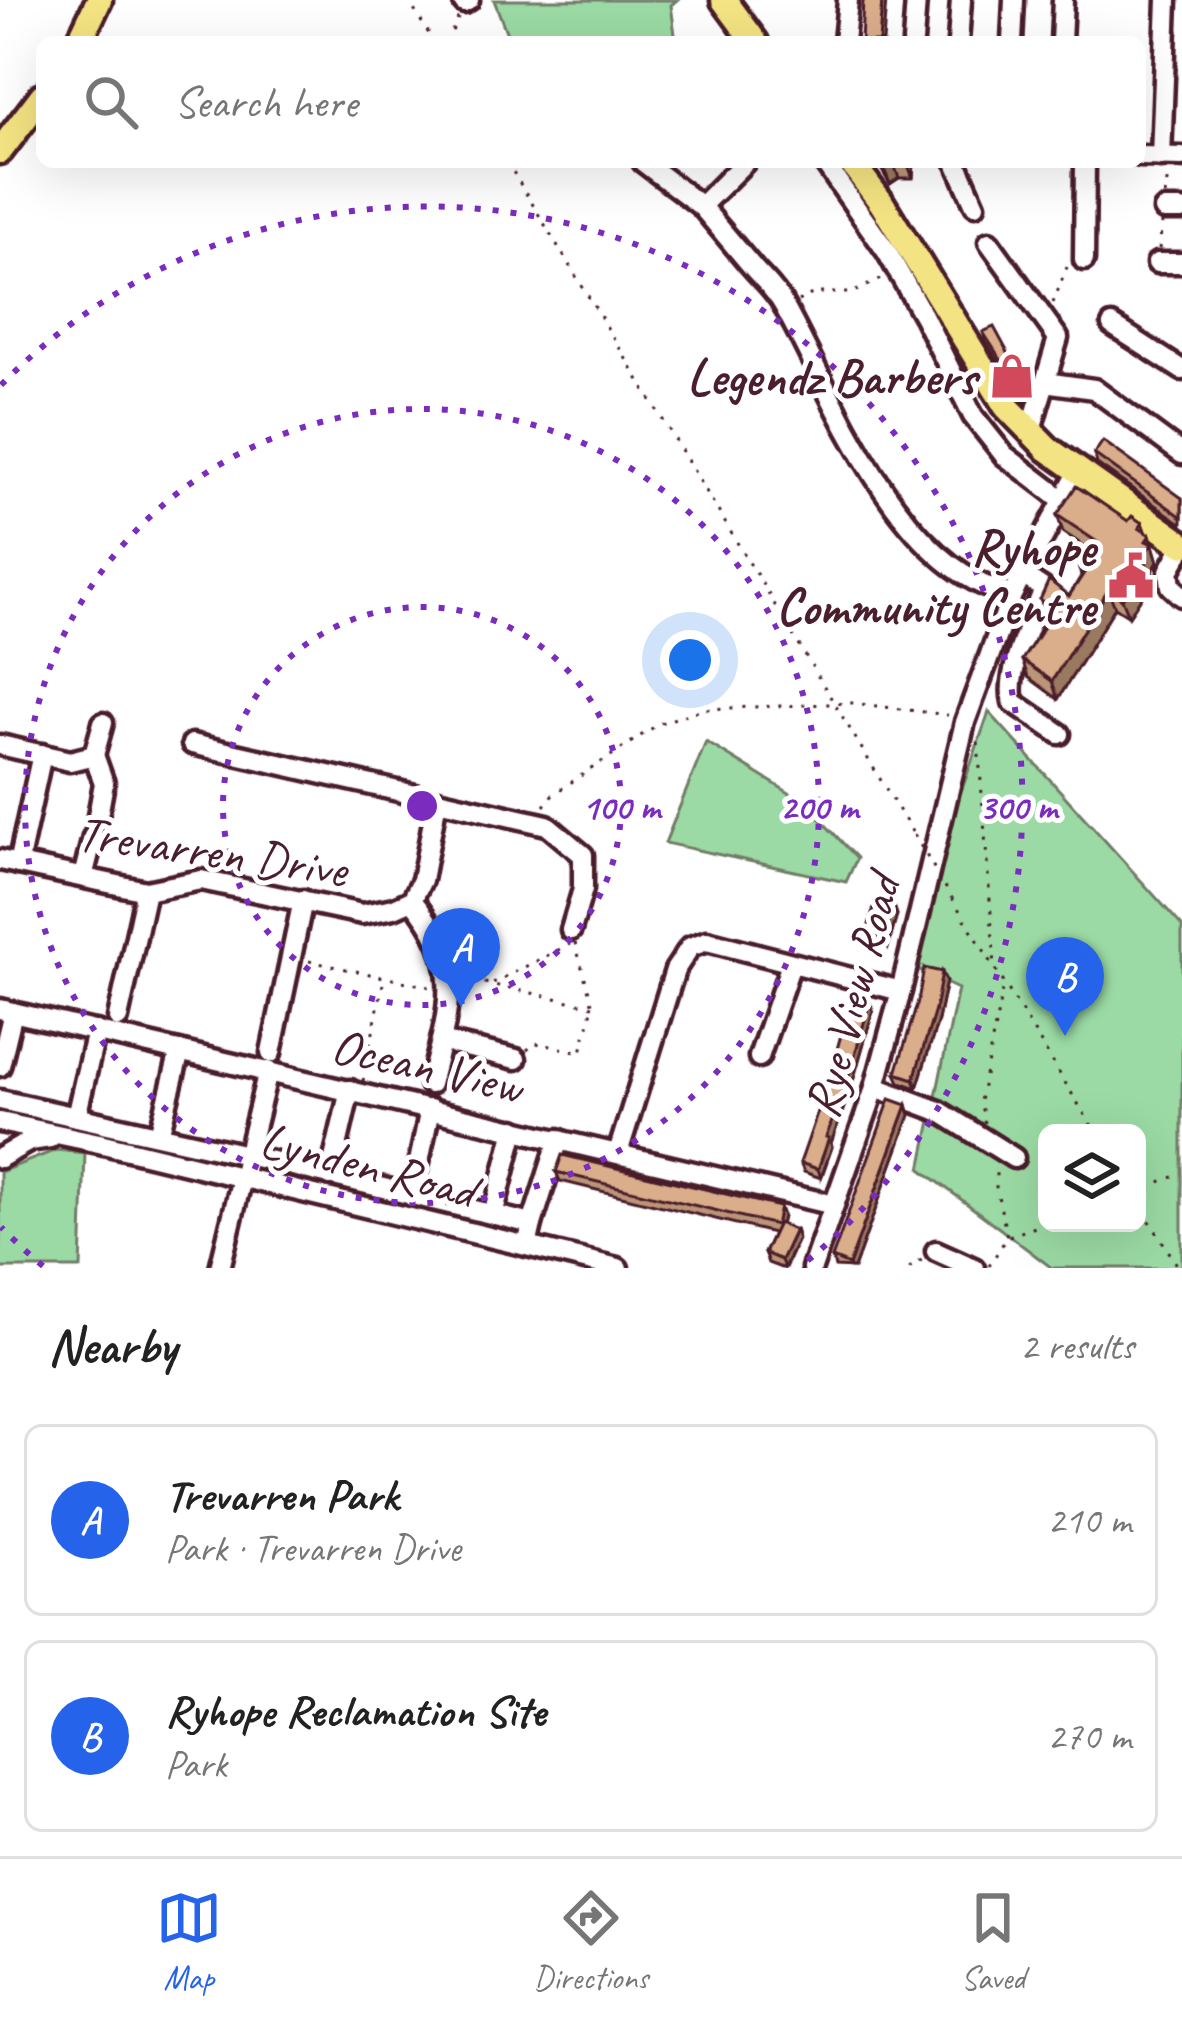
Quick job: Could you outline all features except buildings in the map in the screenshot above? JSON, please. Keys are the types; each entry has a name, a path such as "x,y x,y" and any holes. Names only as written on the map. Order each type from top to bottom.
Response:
{"main road":[{"path":"82,36 99,0"},
{"path":"724,0 751,36"},
{"path":"0,151 36,104"},
{"path":"856,168 1006,406 1030,433 1078,472 1182,546"}],"street":[{"path":"845,36 848,0"},
{"path":"914,36 916,0"},
{"path":"958,36 961,0"},
{"path":"1012,36 1014,0"},
{"path":"1061,36 1063,0"},
{"path":"1161,157 1167,0"},
{"path":"1146,156 1182,157"},
{"path":"651,168 701,206 785,308 840,420 903,520 951,564 992,590 1012,595"},
{"path":"701,206 739,168"},
{"path":"829,168 897,270 973,416 1004,454 1063,500"},
{"path":"959,168 975,205"},
{"path":"1084,260 1085,168"},
{"path":"989,242 1058,338 1030,433"},
{"path":"1157,263 1182,263"},
{"path":"1112,325 1182,370"},
{"path":"1045,382 1094,389 1182,454"},
{"name":"Rye View Road","path":"812,1268 875,1087 969,741 967,717 1012,595 1078,472"},
{"path":"1182,546 1169,571 1171,586 1182,596"},
{"path":"1023,575 1044,589 1010,696 1060,734"},
{"path":"98,815 104,783 94,755 104,723"},
{"path":"192,744 547,825 583,855 583,889 572,936"},
{"path":"0,745 70,761 94,755"},
{"path":"9,862 42,754"},
{"name":"Trevarren Drive","path":"9,862 146,891 201,880 362,914 412,901 422,880 437,800"},
{"path":"83,877 93,837"},
{"path":"118,1018 146,891"},
{"path":"220,1268 303,900"},
{"name":"Trevarren Drive","path":"412,901 433,926 447,962 441,1041 430,1084"},
{"path":"618,1153 675,970 690,947 707,941 902,991"},
{"path":"759,1057 791,964"},
{"path":"0,1066 7,1010"},
{"name":"Ocean View","path":"7,1010 180,1051 269,1062 356,1092 834,1205"},
{"path":"76,1117 96,1031"},
{"path":"441,1041 516,1059"},
{"path":"159,1136 180,1051"},
{"path":"875,1087 939,1111 1000,1149"},
{"path":"330,1177 356,1092"},
{"path":"0,1100 532,1224"},
{"path":"412,1196 430,1109"},
{"path":"0,1122 99,1143"},
{"path":"493,1214 514,1129"},
{"path":"0,1158 31,1141 56,1137 99,1143"},
{"path":"527,1246 559,1139"},
{"name":"Lynden Road","path":"99,1143 527,1246 576,1263 618,1268"},
{"path":"936,1251 974,1268"}],"path":[{"path":"408,0 430,36"},
{"path":"422,0 467,2 450,36"},
{"path":"511,168 1091,1124"},
{"path":"1046,321 1066,268 1084,260"},
{"path":"785,308 814,293 852,293 897,270"},
{"path":"532,822 552,795 660,724 704,709 853,703 967,717"},
{"path":"969,741 995,967"},
{"path":"491,984 572,936 593,1006 581,1052 536,1043 516,1059"},
{"path":"291,957 384,977 491,984 593,1006"},
{"path":"356,1092 384,977"},
{"path":"1004,982 980,1102 1000,1149 996,1186 1007,1237"},
{"path":"1146,1187 1182,1174"},
{"path":"1146,1215 1179,1268"},
{"path":"988,1268 1007,1237 1038,1225"}],"green space":[{"path":"494,0 677,0 671,5 675,36 508,36"},
{"path":"989,712 1182,926 1182,1268 1052,1268 921,1169 958,989 907,965 921,906"},
{"path":"706,742 804,802 857,858 846,882 665,843"},
{"path":"56,1150 85,1153 81,1268 0,1268 0,1172"}],"place":[{"name":"Legendz Barbers","path":"1012,376"},
{"name":"Ryhope Community Centre","path":"1131,576"},
{"name":"Trevarren Park","path":"461,1007"},
{"name":"Ryhope Reclamation Site","path":"1065,1036"}]}
